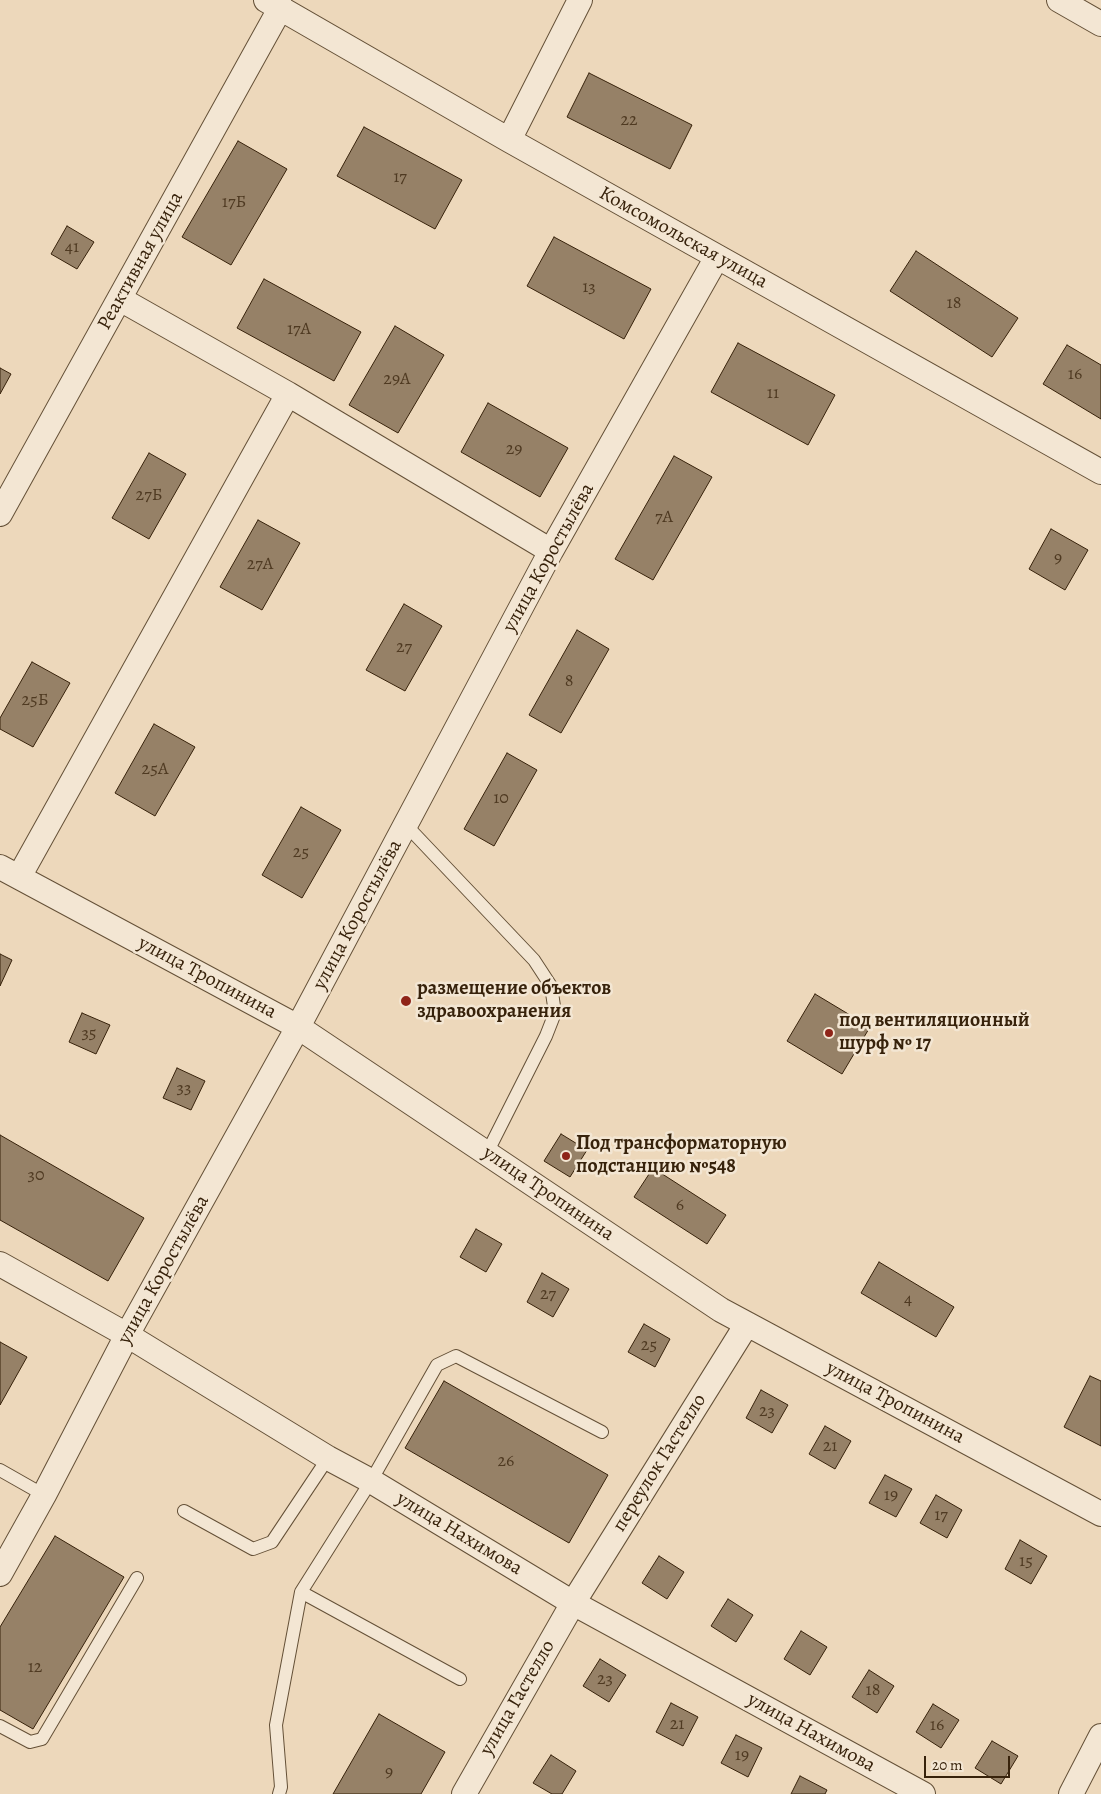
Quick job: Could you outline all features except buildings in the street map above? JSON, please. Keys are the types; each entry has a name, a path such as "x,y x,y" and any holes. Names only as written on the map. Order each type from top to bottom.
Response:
{"street":[{"path":"509,140 580,0"},
{"path":"1058,0 1101,24"},
{"name":"Комсомольская улица","path":"273,4 509,140 1101,472"},
{"name":"Реактивная улица","path":"0,514 120,299 273,4"},
{"name":"улица Коростылёва","path":"0,1574 44,1495 127,1335 298,1027 551,551 717,257"},
{"path":"120,299 288,394 551,551"},
{"path":"10,872 288,394"},
{"name":"улица Тропинина","path":"10,872 298,1027 721,1310 1101,1514"},
{"name":"улица Нахимова","path":"0,1264 127,1335 328,1458 371,1481 573,1603 923,1794"},
{"name":"переулок Гастелло","path":"573,1603 747,1324"},
{"name":"улица Гастелло","path":"464,1794 573,1603"},
{"path":"1071,1794 1101,1736"}],"lane":[{"path":"406,825 534,960 551,986 555,1013 546,1036 487,1154"},
{"path":"279,1794 281,1787 276,1725 301,1592 371,1481 437,1365 456,1356 602,1432"},
{"path":"184,1511 253,1549 272,1542 328,1458"},
{"path":"0,1470 44,1495"},
{"path":"0,1726 30,1742 42,1739 137,1578"},
{"path":"301,1592 460,1679"}],"place":[{"name":"размещение объектов здравоохранения","path":"406,1001"},
{"name":"под вентиляционный шурф № 17","path":"829,1033"},
{"name":"Под трансформаторную подстанцию №548","path":"566,1156"}]}
